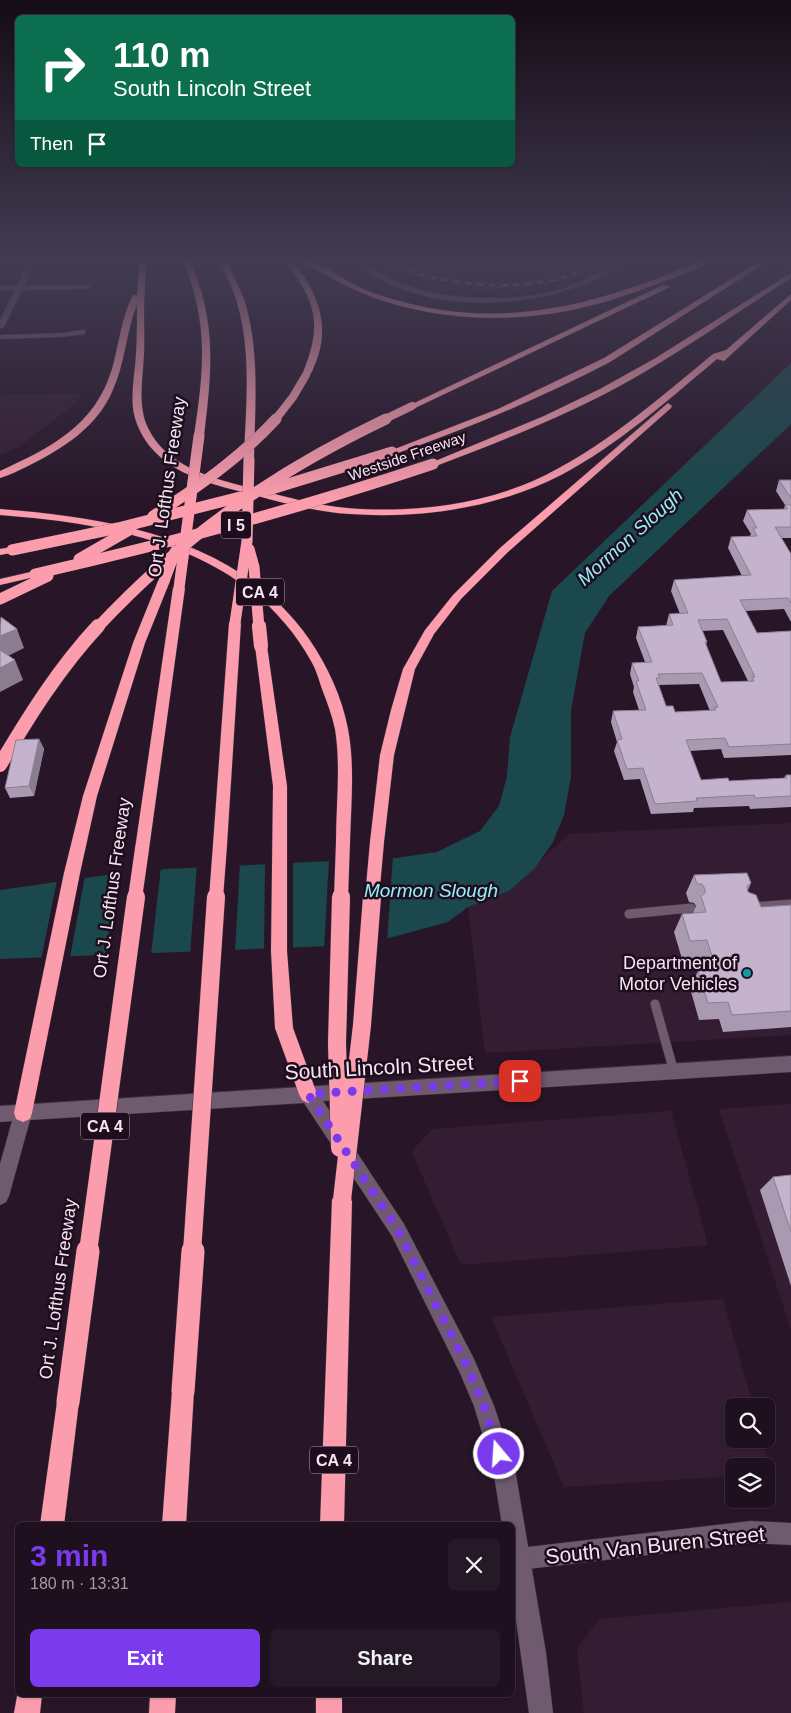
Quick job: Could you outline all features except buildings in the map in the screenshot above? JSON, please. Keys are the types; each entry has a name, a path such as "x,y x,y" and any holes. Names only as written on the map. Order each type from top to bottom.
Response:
{"highway":[{"path":"0,474 53,448 77,431 96,411 108,393 123,340"},
{"path":"139,340 137,406 144,430 160,452 180,467 218,482 298,503 333,509 370,511 431,508 475,502 536,483 583,458 716,356 728,352"},
{"name":"Ort J. Lofthus Freeway","path":"52,1522 142,849 206,389 208,340"},
{"name":"CA 4","path":"174,1522 235,623 247,540 250,381 248,340"},
{"path":"0,600 118,537 209,478 250,445 292,400 306,375 317,340"},
{"path":"0,765 27,717 58,672 110,612 162,562 223,514 276,478 330,446 549,340"},
{"name":"Westside Freeway","path":"0,552 207,506 309,478 392,452 497,412 584,372 639,340"},
{"name":"Westside Freeway","path":"0,582 148,548 252,521 433,464 505,436 592,397 689,340"},
{"path":"342,1200 362,1025 376,842 387,756 409,669 429,634 458,597 504,550 742,340"},
{"name":"CA 4","path":"0,512 85,520 171,541 216,561 244,579 284,615 310,648 334,696 343,739 343,842 337,1043 342,1200 332,1522"},
{"path":"23,1113 55,966 82,826 100,762 139,642 189,518"},
{"path":"247,540 254,567 280,786 279,951 284,1028 308,1094"},
{"path":"27,1713 29,1697"},
{"path":"162,1713 163,1697"},
{"path":"329,1697 329,1713"}],"street":[{"name":"South Lincoln Street","path":"0,1114 791,1064"},
{"path":"308,1094 398,1230 467,1366 484,1406 504,1469 513,1522"},
{"path":"0,1196 23,1113"},
{"name":"South Van Buren Street","path":"519,1559 751,1532 791,1534"},
{"path":"515,1535 541,1713"}],"lane":[{"path":"744,907 791,904"},
{"path":"630,914 691,908"},
{"path":"655,1004 674,1072"}],"shaded area":[{"path":"80,393 78,401 19,447 0,455 0,395"},
{"path":"791,823 791,1035 485,1053 468,907 509,891 569,834"},
{"path":"791,1104 791,1330 719,1109"},
{"path":"671,1111 708,1245 461,1265 413,1155 413,1150 432,1129"},
{"path":"723,1299 751,1398 725,1398 725,1448 764,1448 767,1458 725,1458 725,1477 564,1487 491,1317"},
{"path":"791,1602 791,1713 584,1713 577,1649 599,1619"}],"water":[{"name":"Mormon Slough","path":"791,363 791,424 609,596 585,633 571,710 571,777 564,815 553,842 535,868 509,891 468,907 448,922 355,945 0,959 0,890 113,874 167,869 396,858 437,852 480,831 499,806 507,776 510,737 552,591"}],"pier":[{"path":"393,856 387,941 355,947 324,949 329,859"},
{"path":"293,861 293,950 264,951 265,863"},
{"path":"240,863 235,952 190,954 197,865"},
{"path":"161,867 151,955 105,957 118,871"},
{"path":"85,876 70,958 41,960 57,880"}],"place":[{"name":"Department of Motor Vehicles","path":"747,973"}],"route":[{"path":"499,1454 484,1406 467,1366 398,1230 308,1094 520,1081"}]}
